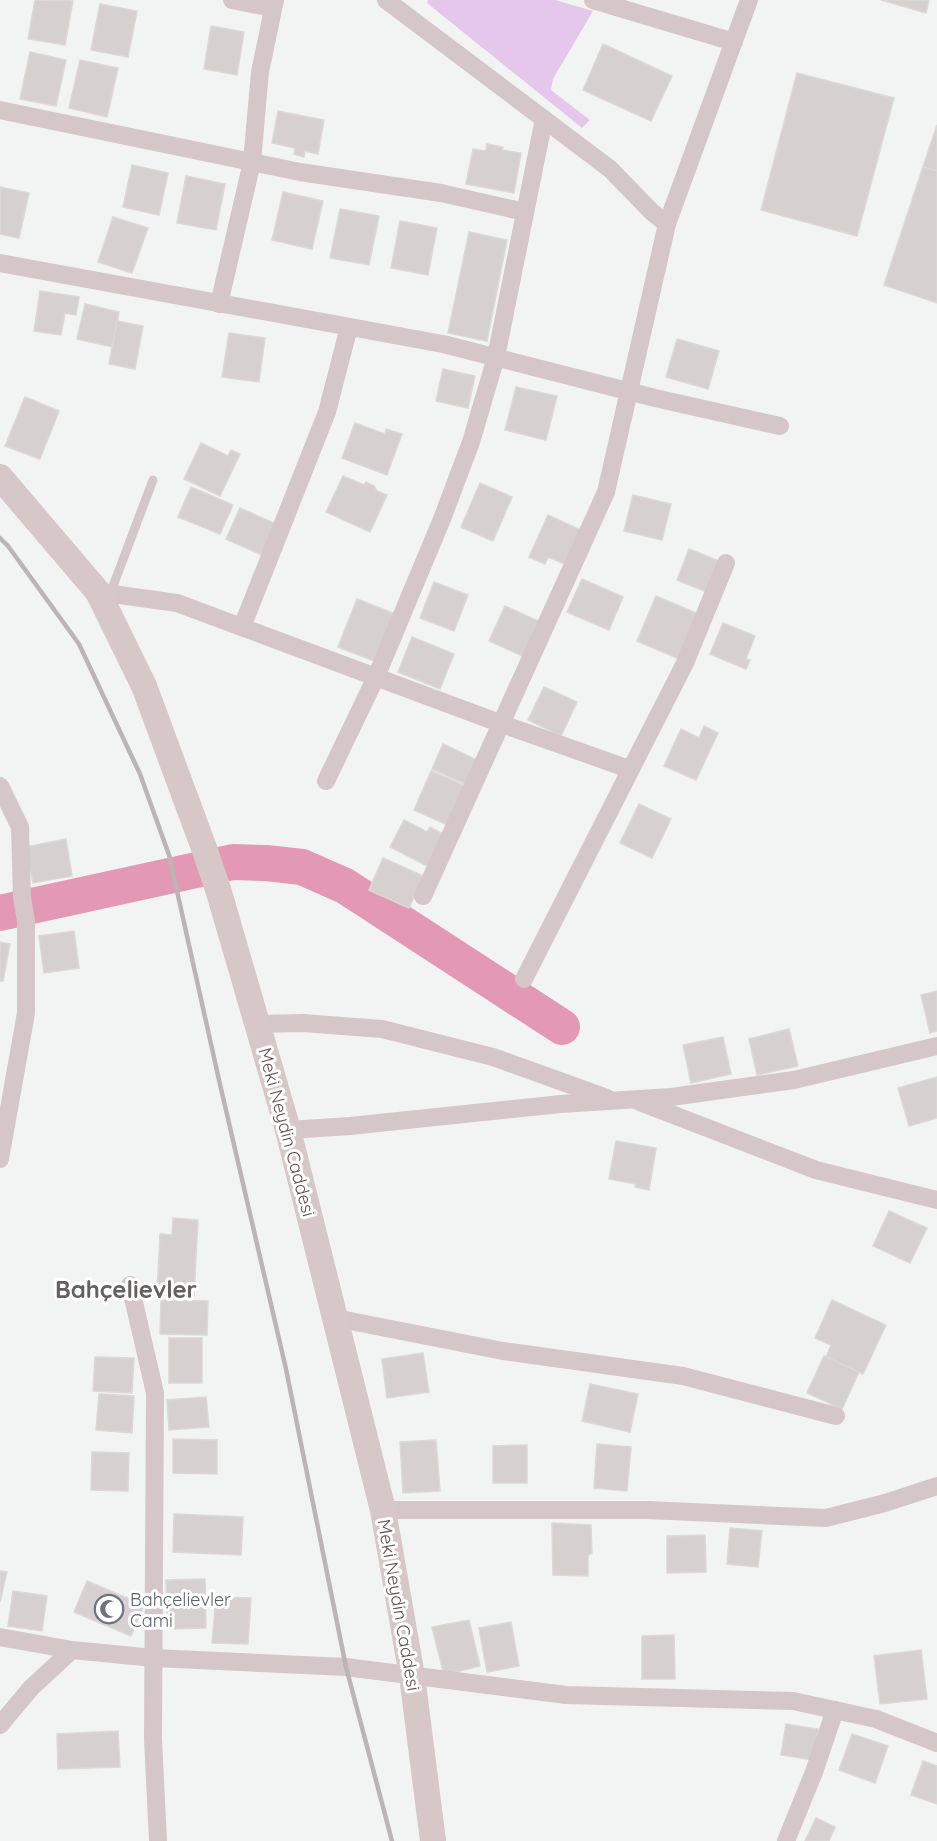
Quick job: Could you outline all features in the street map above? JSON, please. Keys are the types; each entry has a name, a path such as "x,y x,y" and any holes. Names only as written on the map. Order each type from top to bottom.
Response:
{"street":[{"path":"219,304 252,162 260,72 274,4 232,0"},
{"path":"593,0 734,42"},
{"path":"423,896 606,492 667,224 749,0"},
{"path":"391,2 610,169 667,224"},
{"path":"0,110 300,172 441,193 525,212"},
{"path":"326,781 376,677 442,519 471,442 496,357 544,119"},
{"path":"0,263 443,344 780,426"},
{"path":"242,627 327,412 349,327"},
{"name":"Meki Neydin Caddesi","path":"0,477 104,593 144,686 218,889 288,1130 383,1510 412,1676 433,1841"},
{"path":"524,979 685,663 726,563"},
{"path":"104,593 177,603 630,769"},
{"path":"0,786 20,827 22,897 26,921 26,1013 0,1159"},
{"path":"257,1024 303,1023 382,1029 493,1057 615,1101"},
{"path":"288,1130 350,1126 561,1104 671,1097 794,1080 937,1046"},
{"path":"635,1100 816,1170 937,1200"},
{"path":"130,1285 155,1393 153,1739 158,1841"},
{"path":"335,1318 503,1351 683,1376 836,1416"},
{"path":"383,1510 647,1510 826,1518 885,1503 937,1486"},
{"path":"0,1637 72,1650 154,1658 346,1667 566,1695 793,1701 876,1719 937,1743"},
{"path":"0,1725 31,1688 72,1650"},
{"path":"786,1841 814,1772 835,1710"}],"lane":[{"path":"104,593 153,480"}],"shaded area":[{"path":"428,0 555,0 593,11 553,79 551,90 590,120 582,128 427,3"}],"building":[{"path":"35,0 73,1 65,45 28,39"},
{"path":"881,0 929,0 926,13"},
{"path":"100,4 137,11 128,57 91,50"},
{"path":"211,26 244,32 237,75 204,69"},
{"path":"603,44 672,76 651,121 583,90"},
{"path":"30,52 66,60 56,106 20,99"},
{"path":"80,60 118,68 107,117 69,108"},
{"path":"797,73 894,98 857,236 761,210"},
{"path":"278,111 324,120 318,154 305,151 304,157 294,154 295,148 272,143"},
{"path":"937,125 937,171 923,167"},
{"path":"487,144 503,147 502,150 521,153 514,193 466,184 473,149 486,151"},
{"path":"132,165 168,173 159,215 123,207"},
{"path":"923,167 937,171 937,303 884,285"},
{"path":"186,176 225,184 216,230 177,223"},
{"path":"0,187 29,193 19,238 0,234"},
{"path":"283,192 323,201 312,249 272,240"},
{"path":"340,209 379,216 369,265 330,258"},
{"path":"113,217 148,228 132,273 98,262"},
{"path":"400,221 437,228 428,275 391,268"},
{"path":"469,232 507,240 487,341 448,333"},
{"path":"40,291 79,297 76,315 65,313 61,335 34,331"},
{"path":"85,304 119,312 113,347 77,339"},
{"path":"117,321 143,326 135,369 109,364"},
{"path":"229,333 265,338 259,382 222,377"},
{"path":"677,339 719,351 708,389 666,377"},
{"path":"443,369 475,376 468,408 436,401"},
{"path":"516,387 557,396 546,440 505,430"},
{"path":"25,397 59,411 40,459 5,446"},
{"path":"355,423 385,434 386,429 402,434 387,475 342,458"},
{"path":"201,443 228,456 231,450 240,454 220,496 184,479"},
{"path":"343,476 364,485 366,482 374,486 377,491 387,495 370,532 326,512"},
{"path":"480,483 512,497 493,541 461,527"},
{"path":"191,487 233,505 220,534 178,517"},
{"path":"633,495 671,504 662,540 624,531"},
{"path":"240,508 276,524 262,555 226,539"},
{"path":"548,515 583,531 567,565 548,557 545,564 529,557"},
{"path":"689,549 719,561 707,592 677,580"},
{"path":"582,579 623,597 609,630 567,612"},
{"path":"434,582 468,595 454,631 420,618"},
{"path":"656,596 703,616 684,661 637,641"},
{"path":"357,599 398,615 379,663 338,647"},
{"path":"505,606 545,624 529,659 489,641"},
{"path":"723,623 755,636 746,659 750,660 746,669 710,654"},
{"path":"412,637 454,654 440,689 398,672"},
{"path":"544,687 577,702 561,736 528,720"},
{"path":"704,726 718,733 696,780 664,766 681,729 699,738"},
{"path":"443,744 479,761 468,785 432,769"},
{"path":"431,771 468,787 450,826 414,810"},
{"path":"639,804 671,819 652,858 620,843"},
{"path":"404,820 427,832 430,827 445,835 429,867 390,847"},
{"path":"66,839 72,876 33,883 26,847"},
{"path":"383,858 423,876 409,908 369,890"},
{"path":"74,931 79,968 44,973 39,936"},
{"path":"0,942 10,944 3,981 0,981"},
{"path":"937,991 937,1031 930,1033 921,995"},
{"path":"789,1029 798,1066 757,1075 749,1039"},
{"path":"723,1037 731,1074 691,1083 683,1045"},
{"path":"937,1077 937,1118 909,1126 898,1088"},
{"path":"616,1141 656,1148 649,1190 635,1187 636,1184 609,1179"},
{"path":"889,1211 927,1228 910,1263 873,1246"},
{"path":"173,1218 198,1220 194,1296 157,1294 160,1234 172,1235"},
{"path":"161,1300 208,1301 207,1335 160,1334"},
{"path":"832,1300 886,1325 863,1374 826,1357 831,1345 815,1338"},
{"path":"169,1338 202,1338 202,1383 169,1383"},
{"path":"423,1353 429,1392 387,1398 382,1359"},
{"path":"824,1356 859,1372 842,1409 807,1393"},
{"path":"95,1357 134,1358 132,1393 93,1391"},
{"path":"590,1384 638,1394 630,1432 582,1421"},
{"path":"99,1394 134,1396 132,1433 96,1430"},
{"path":"206,1397 209,1427 169,1430 167,1400"},
{"path":"173,1439 217,1440 217,1474 173,1473"},
{"path":"436,1440 440,1491 403,1493 400,1442"},
{"path":"597,1444 631,1447 627,1491 594,1488"},
{"path":"527,1445 527,1483 493,1483 493,1446"},
{"path":"92,1452 129,1453 128,1491 91,1490"},
{"path":"174,1514 243,1517 241,1555 173,1552"},
{"path":"552,1523 591,1525 592,1553 588,1555 588,1576 553,1575"},
{"path":"730,1528 762,1531 758,1567 727,1564"},
{"path":"705,1535 706,1572 667,1573 667,1536"},
{"path":"0,1571 7,1572 0,1602"},
{"path":"205,1579 206,1628 167,1629 166,1580"},
{"name":"Bahçelievler Cami","path":"87,1581 144,1605 131,1636 74,1612"},
{"path":"13,1591 47,1596 42,1631 8,1626"},
{"path":"216,1597 251,1598 248,1644 212,1643"},
{"path":"469,1620 480,1666 444,1675 432,1627"},
{"path":"511,1622 519,1666 487,1672 479,1628"},
{"path":"674,1635 675,1679 642,1679 642,1636"},
{"path":"921,1650 927,1699 880,1704 874,1656"},
{"path":"786,1724 818,1729 813,1760 781,1755"},
{"path":"118,1731 120,1767 58,1769 57,1734"},
{"path":"852,1734 888,1746 875,1783 839,1770"},
{"path":"923,1761 937,1766 937,1804 911,1795"},
{"path":"816,1818 835,1827 829,1841 805,1841"}],"waterway":[{"path":"0,913 233,862 302,867 345,886 562,1027"}],"railway":[{"path":"0,538 79,644 140,774 169,855 286,1369 346,1667 392,1841"}],"place":[{"name":"Bahçelievler Cami","path":"109,1609"}],"district":[{"name":"Bahçelievler","path":"126,1289"}]}
